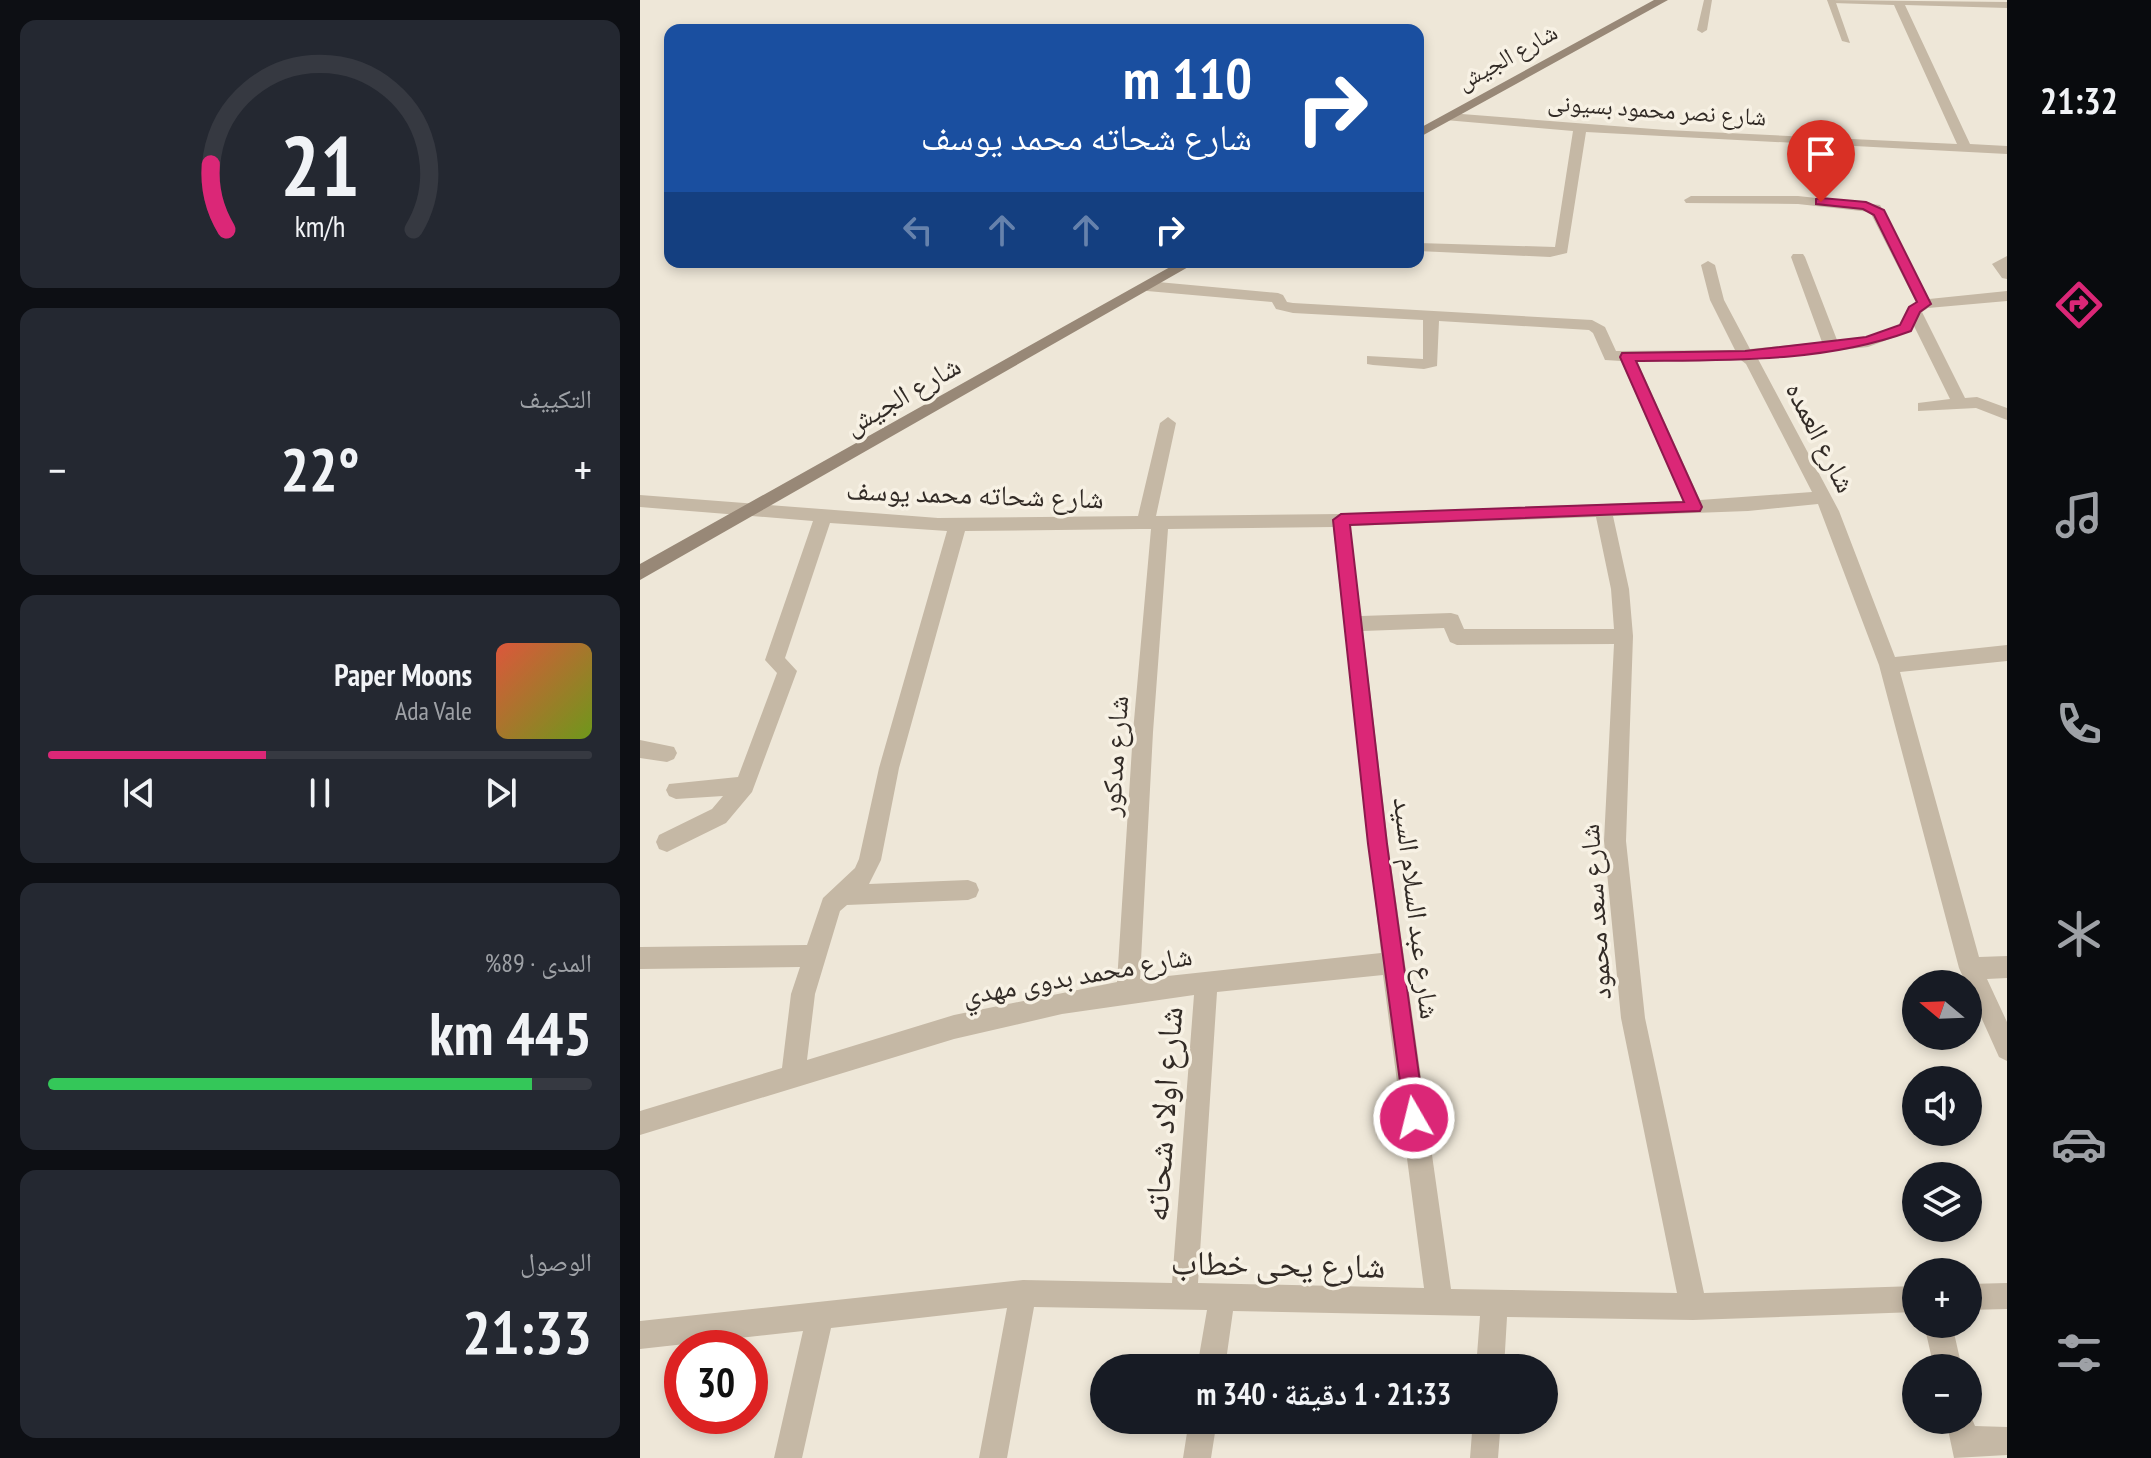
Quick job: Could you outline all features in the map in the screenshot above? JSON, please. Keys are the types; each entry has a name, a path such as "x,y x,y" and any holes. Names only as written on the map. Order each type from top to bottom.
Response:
{"street":[{"name":"شارع الجيش","path":"1424,131 1662,0"},
{"path":"1832,0 2007,5"},
{"path":"1898,2 1966,149"},
{"name":"شارع نصر محمود بسيونى","path":"1449,117 2007,150"},
{"path":"1424,247 1550,253 1562,250 1580,127"},
{"path":"1691,200 1798,200 1875,208 1960,404"},
{"path":"1798,257 1832,348"},
{"path":"2007,260 1999,264 2007,275"},
{"name":"شارع العمده","path":"1708,265 1717,300 1823,497 1889,665 1970,968 2007,1049"},
{"name":"شارع الجيش","path":"640,573 1179,268"},
{"path":"1147,286 1278,298 1281,306 1293,308 1592,325 1600,330 1610,356 1627,357 1745,355 1868,342 1906,328 1919,307"},
{"path":"1919,307 2007,296"},
{"path":"1373,360 1431,362 1431,316"},
{"path":"1627,357 1694,507"},
{"path":"1924,407 1977,402 2007,414"},
{"path":"1152,524 1168,423"},
{"name":"شارع شحاته محمد يوسف","path":"640,501 756,508 888,522 1152,524 1694,507 1823,497"},
{"name":"شارع سعد محمود","path":"1603,510 1620,589 1624,636 1615,841 1631,1003 1693,1307"},
{"path":"667,842 719,816 745,786 786,674 787,668 777,665 775,660 824,515"},
{"name":"شارع عبد السلام السيد","path":"1341,520 1393,963 1440,1304"},
{"path":"793,1078 803,994 831,905 863,875 870,860 889,768 958,524"},
{"name":"شارع مدكور","path":"1128,992 1152,524"},
{"path":"1353,624 1451,620 1457,637 1624,636"},
{"path":"1889,665 2007,653"},
{"path":"640,749 667,753"},
{"path":"676,790 745,786"},
{"path":"839,895 968,890"},
{"path":"640,958 815,956"},
{"name":"شارع محمد بدوى مهدي","path":"640,1123 953,1027 1035,1008 1128,992 1393,963"},
{"path":"1970,968 2007,967"},
{"name":"شارع اولاد شحاته","path":"1184,1298 1206,983"},
{"path":"993,1458 1023,1293"},
{"name":"شارع يحى خطاب","path":"640,1335 1023,1293 1693,1307 1902,1300"},
{"path":"1982,1297 2007,1296"},
{"path":"1213,1354 1222,1298"},
{"path":"1491,1354 1494,1304"},
{"path":"788,1458 820,1315"},
{"path":"1197,1458 1201,1434"},
{"path":"1484,1458 1486,1434"},
{"path":"1964,1439 2007,1441"}],"lane":[{"path":"1702,30 1708,0"},
{"path":"1832,0 1847,41"}],"route":[{"path":"1414,1118 1377,844 1341,520 1694,507 1627,357 1745,355 1868,342 1906,328 1914,310 1924,304 1875,208 1821,202"}]}
